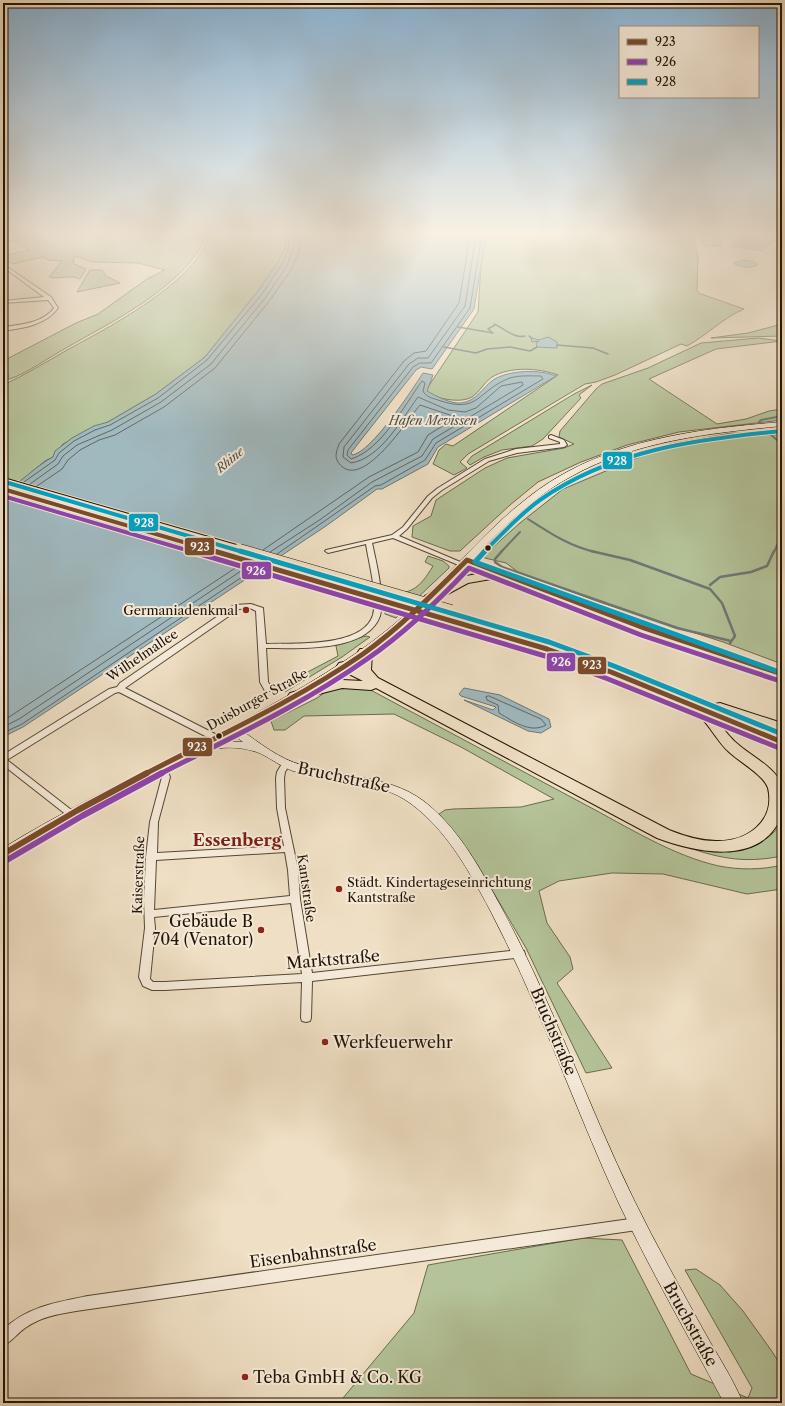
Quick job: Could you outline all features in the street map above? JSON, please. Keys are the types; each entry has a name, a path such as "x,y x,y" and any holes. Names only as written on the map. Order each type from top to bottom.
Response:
{"highway":[{"path":"3,483 448,615 561,654 700,708 782,742"},
{"path":"3,489 448,615 543,640 782,728"},
{"path":"465,562 498,576 782,680"},
{"path":"465,562 644,628 782,674"},
{"path":"429,599 466,580 482,576 498,576"},
{"path":"365,652 363,666 364,671 372,684"},
{"path":"599,660 782,735"},
{"path":"341,668 663,834 698,845 718,847 742,844 770,831 781,810 780,798 775,786 765,774 731,747 700,708"},
{"path":"295,696 342,684 372,684"}],"main road":[{"name":"Duisburger Straße","path":"3,854 71,814 295,696 365,652 406,620 429,599 505,522 536,495 568,475 625,451 682,436 720,430 782,424"},
{"name":"Bruchstraße","path":"233,729 283,763 308,772 377,782 395,788 414,798 441,824 465,857 520,954 541,998 614,1175 637,1224 734,1403"},
{"path":"195,749 223,744 259,748"}],"street":[{"path":"3,302 19,301"},
{"path":"3,329 28,325 50,315 56,308 51,301"},
{"path":"328,551 369,543 394,536 405,528 430,498 472,469 495,457 539,448 564,445 562,441 551,437"},
{"path":"394,536 465,562"},
{"path":"268,689 264,682 262,646 343,641 362,634 372,624 376,617 377,609 375,579 369,543"},
{"name":"Wilhelmallee","path":"3,760 112,691 120,689 123,685 229,611 244,606 257,607 261,614 262,646"},
{"path":"120,689 216,738"},
{"path":"3,760 71,814"},
{"name":"Kantstraße","path":"283,763 280,778 281,808 289,849 306,977 306,1018"},
{"name":"Kaiserstraße","path":"149,985 145,982 144,977 150,914 149,900 151,857 154,822 166,777 162,766"},
{"path":"151,857 289,849"},
{"path":"150,914 295,899"},
{"name":"Marktstraße","path":"149,985 164,986 306,977 520,954"},
{"name":"Eisenbahnstraße","path":"3,1340 9,1332 38,1312 88,1302 637,1224"}],"green space":[{"path":"117,301 146,301 31,369 10,379 4,378 9,376 3,374 3,361 76,323 98,314"},
{"path":"151,301 250,301 205,357 156,394 108,422 63,444 53,457 45,461 12,488 3,493 3,385 104,330"},
{"path":"479,301 720,301 744,309 729,317 687,346 681,344 615,375 596,382 585,384 468,454 460,462 467,468 454,475 433,464 439,450 446,444 453,446 558,375 525,369 508,371 499,373 492,377 475,395 467,399 449,400 426,394 426,390 478,312"},
{"path":"782,324 782,336 711,338 748,333"},
{"path":"758,338 782,341 716,349 649,379 717,424 746,419 769,411 782,409 782,420 679,432 627,445 581,462 538,482 510,505 460,551 450,551 412,537 413,526 431,516 436,500 485,468 507,458 564,448 574,444 559,437 560,431 602,384 648,368 701,343"},
{"path":"592,385 579,395 581,398 543,439 532,446 502,450 484,457 470,465 467,462 472,456 574,394"},
{"path":"731,433 782,435 782,664 723,642 599,602 518,572 506,563 485,558 484,555 520,523 563,489 670,444"},
{"path":"428,556 443,561 449,566 449,568 396,618 385,614 384,595 407,592 418,586 433,566 425,562"},
{"path":"366,636 370,637 342,657 285,692 283,685 338,656 336,646 339,643"},
{"path":"365,687 667,848 719,866 759,869 782,865 782,889 747,894 663,874 612,873 559,881 539,891 547,923 570,957 573,969 557,983 612,1068 586,1073 526,948 475,861 439,814 445,810 453,809 521,807 554,799 461,747 394,714 304,716 285,730 274,730 271,721 317,698 331,688"},
{"path":"782,817 782,856 755,859 730,858 705,853 679,844 730,847 755,843 766,838 775,831"},
{"path":"583,1238 622,1240 691,1374 748,1398 752,1388 685,1270 696,1269 720,1285 743,1311 782,1367 782,1403 341,1403 343,1398 414,1313 428,1265"}],"water":[{"path":"250,301 475,301 474,309 432,369 421,367 416,370 357,445 351,453 352,455 360,452 380,433 401,406 423,373 433,375 427,391 457,403 471,400 493,380 507,374 515,372 541,372 556,376 438,447 428,464 382,489 377,489 326,526 23,727 3,737 3,493 53,457 55,451 72,438 94,426 108,422 156,394 205,357"},
{"path":"548,337 557,342 557,348 537,347 536,343 539,341 532,342 531,338 539,340"},
{"path":"464,688 500,695 549,719 551,727 541,733 528,731 464,700 493,710 496,707 461,696 459,694"}],"pier":[{"path":"17,480 283,556 264,569 3,493"}],"waterway":[{"path":"494,324 513,335 521,337 525,336"},
{"path":"458,327 493,333 488,329 495,325"},
{"path":"557,345 593,348 608,354"},
{"path":"444,347 476,353 487,349 510,347 530,351 537,347"},
{"path":"759,422 761,420 782,416"},
{"path":"771,435 782,444"},
{"path":"528,519 568,543 594,552"},
{"path":"501,552 520,532"},
{"path":"774,552 782,534"},
{"path":"502,551 495,559 495,562 502,567 677,628 731,641"},
{"path":"710,585 720,577 751,572 767,566 774,551"},
{"path":"594,552 630,560 710,589 722,603 735,636 730,643"}],"transit line":[{"name":"928","path":"782,431 721,437 691,442 661,448 603,466 576,478 539,501 510,526 475,562 782,673"},
{"name":"928","path":"5,482 549,642 614,666 782,734"},
{"name":"923","path":"3,489 547,649 611,672 782,742"},
{"name":"926","path":"3,496 545,656 608,679 779,748"},
{"name":"923","path":"3,854 53,824 267,711 345,666 392,632 467,560 644,628 782,674"},
{"name":"926","path":"7,860 82,816 291,706 368,659 408,627 469,568 641,635 780,681"}],"place":[{"name":"Germaniadenkmal","path":"246,610"},
{"name":"Städt. Kindertageseinrichtung Kantstraße","path":"339,889"},
{"name":"Gebäude B 704 (Venator)","path":"261,930"},
{"name":"Werkfeuerwehr","path":"325,1042"},
{"name":"Teba GmbH & Co. KG","path":"245,1377"}],"district":[{"name":"Essenberg","path":"237,840"}],"water label":[{"name":"Hafen Mevissen","path":"433,421"},
{"name":"Rhine","path":"230,460"}]}
